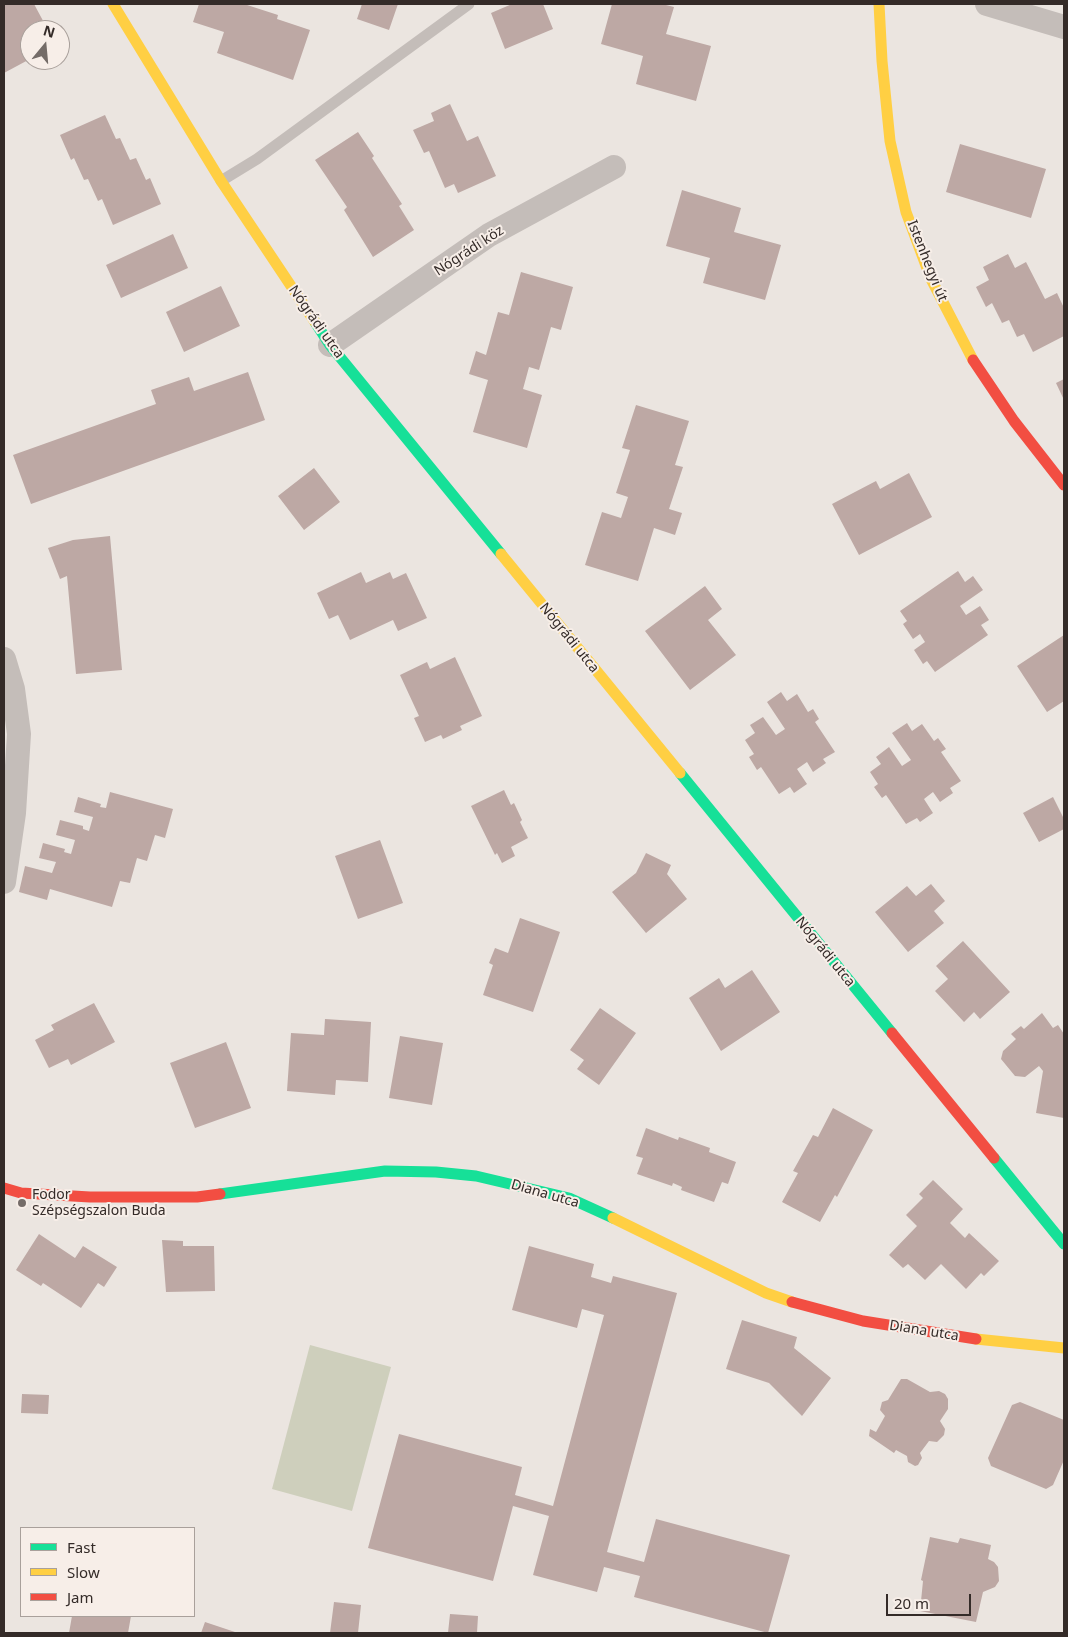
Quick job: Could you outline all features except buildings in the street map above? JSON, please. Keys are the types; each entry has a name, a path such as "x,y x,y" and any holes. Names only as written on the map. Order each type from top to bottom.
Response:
{"street":[{"name":"Nógrádi utca","path":"113,4 221,181 330,345 1064,1244"},
{"name":"Istenhegyi út","path":"880,4 882,62 890,141 906,212 931,279 968,352 1014,421 1064,485"},
{"path":"987,4 1064,27"},
{"name":"Nógrádi köz","path":"330,345 489,235 614,167"},
{"path":"4,659 13,688 19,734 14,813 4,882"},
{"name":"Diana utca","path":"4,1188 21,1193 90,1197 197,1197 323,1178 385,1171 436,1172 476,1176 569,1198 766,1293 807,1307 863,1321 966,1338 1064,1348"}],"lane":[{"path":"221,181 257,158 469,4"}],"green space":[{"path":"310,1345 391,1367 352,1511 272,1489"}],"traffic: fast":[{"path":"315,322 330,345 501,554"},
{"path":"680,773 892,1033"},
{"path":"994,1158 1064,1244"},
{"path":"220,1194 385,1171 436,1172 476,1176 569,1198 613,1218"}],"traffic: slow":[{"path":"113,4 221,181 315,322"},
{"path":"879,4 882,61 890,141 906,212 931,279 973,360"},
{"path":"501,554 680,773"},
{"path":"613,1218 766,1293 792,1302"},
{"path":"976,1339 1064,1348"}],"traffic: jam":[{"path":"973,360 1014,421 1064,485"},
{"path":"892,1033 994,1158"},
{"path":"4,1188 21,1193 90,1197 197,1197 220,1194"},
{"path":"792,1302 863,1321 976,1339"}],"place":[{"name":"Fodor Szépségszalon Buda","path":"22,1203"}]}
